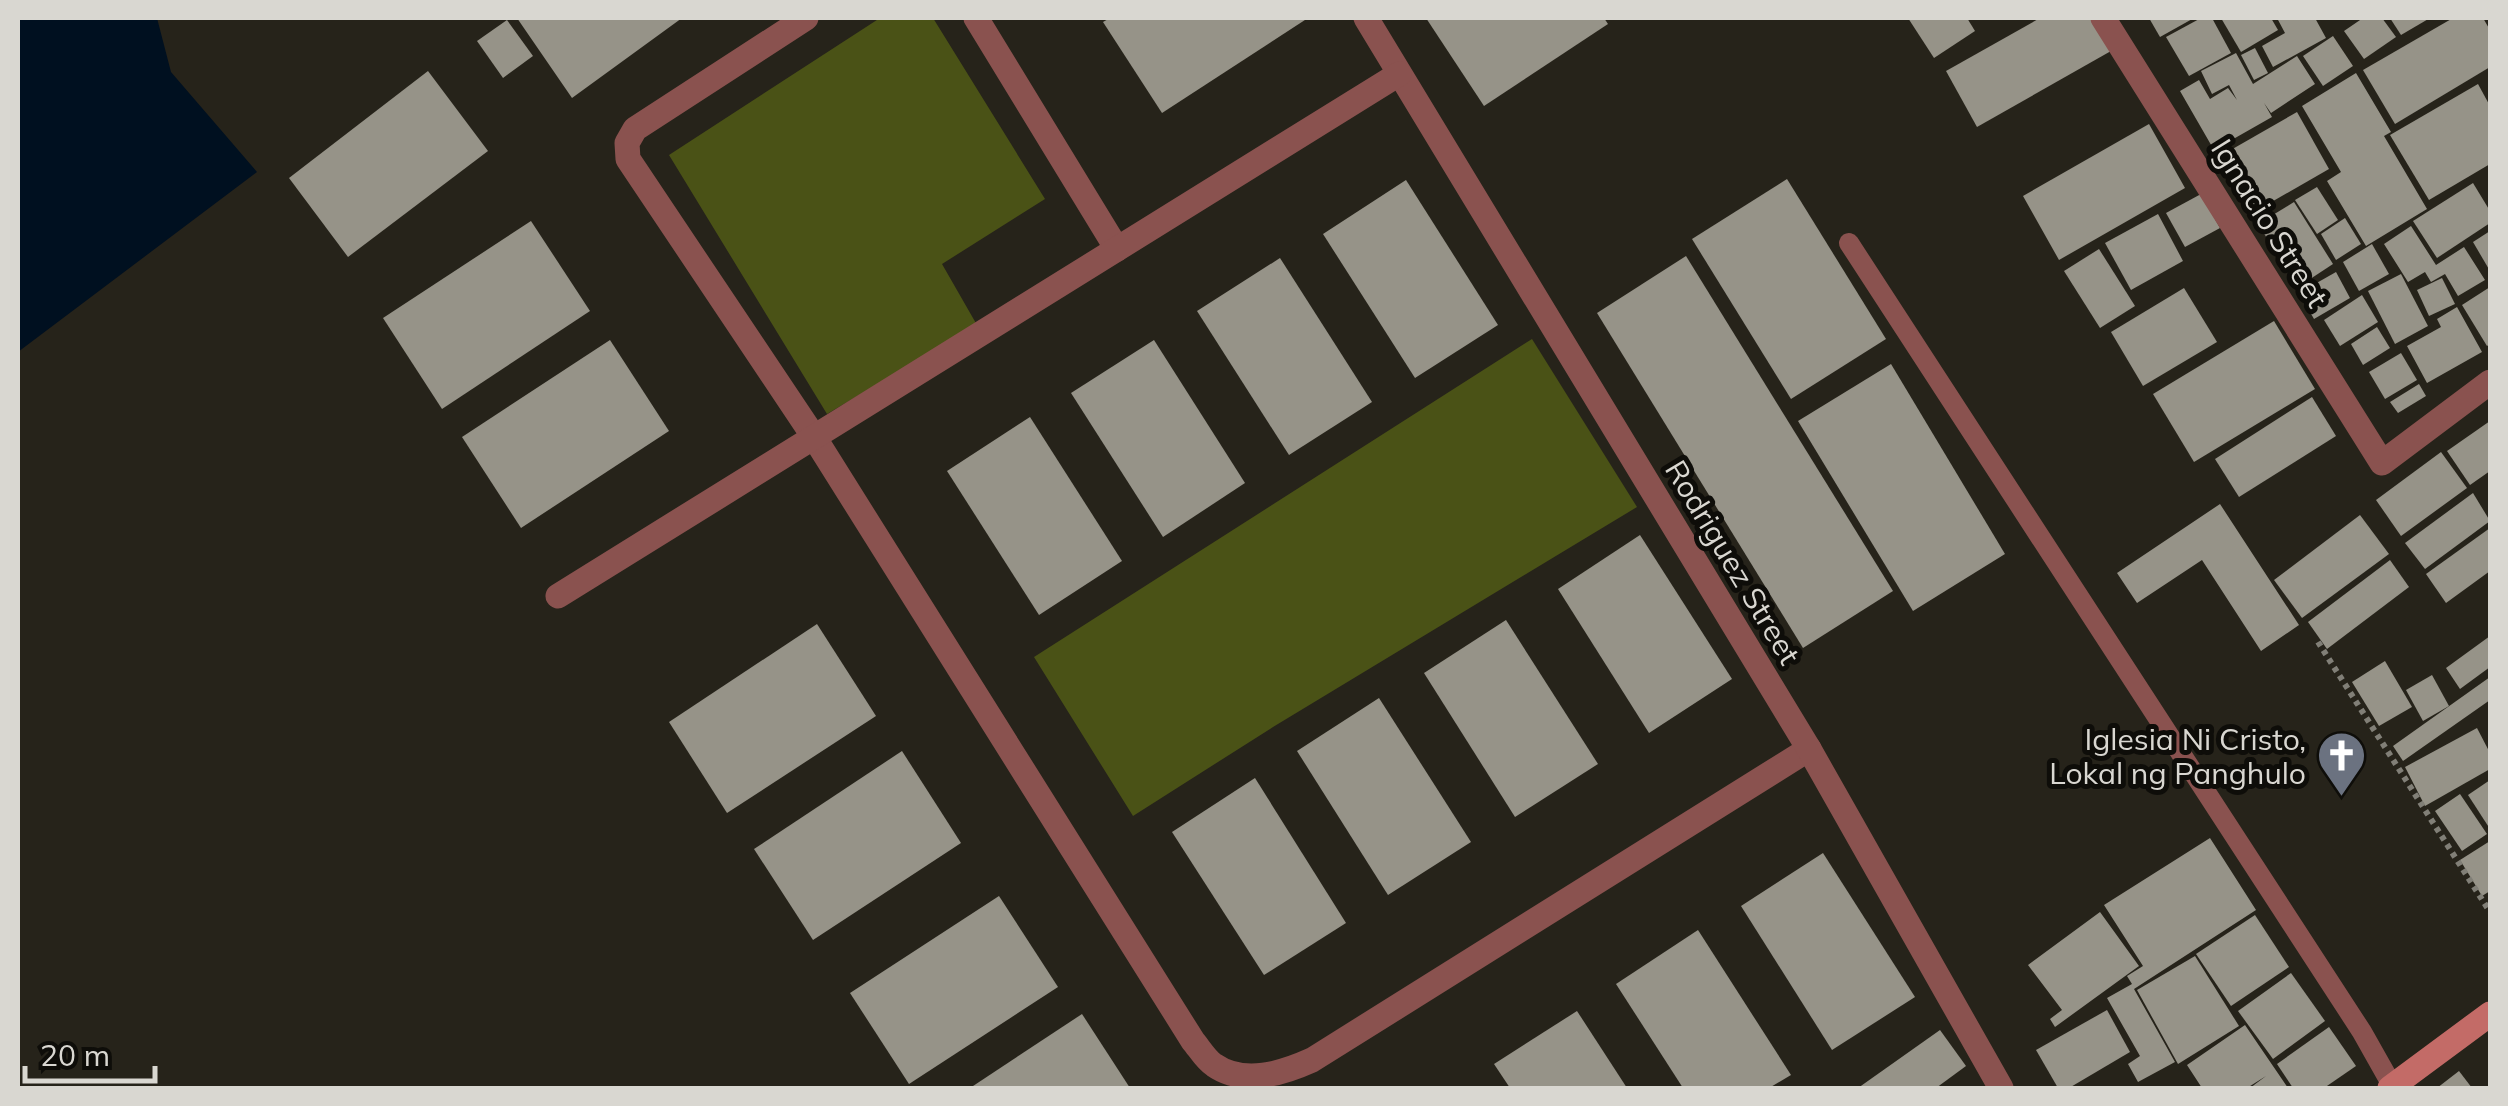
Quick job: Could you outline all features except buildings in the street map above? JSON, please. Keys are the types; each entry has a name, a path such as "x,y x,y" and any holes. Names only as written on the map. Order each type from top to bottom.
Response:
{"main road":[{"path":"2391,1088 2490,1014"}],"street":[{"path":"806,18 635,130 626,143 628,159 814,437 1193,1041 1214,1065 1244,1076 1284,1072 1312,1060 1809,749"},
{"path":"976,18 1117,249"},
{"name":"Rodriguez Street","path":"1366,18 1809,749 2001,1088"},
{"name":"Ignacio Street","path":"2103,18 2382,463 2490,382"},
{"path":"558,596 1399,74"}],"lane":[{"path":"1848,243 2340,999 2391,1088"}],"path":[{"path":"2318,642 2490,912"}],"green space":[{"path":"880,18 933,18 1045,199 942,264 977,325 827,414 669,155"},
{"path":"1532,339 1637,507 1133,816 1034,657"}],"water":[{"path":"18,18 157,18 171,72 257,172 18,352"}],"place":[{"name":"Iglesia Ni Cristo, Lokal ng Panghulo","path":"2341,798"}]}
